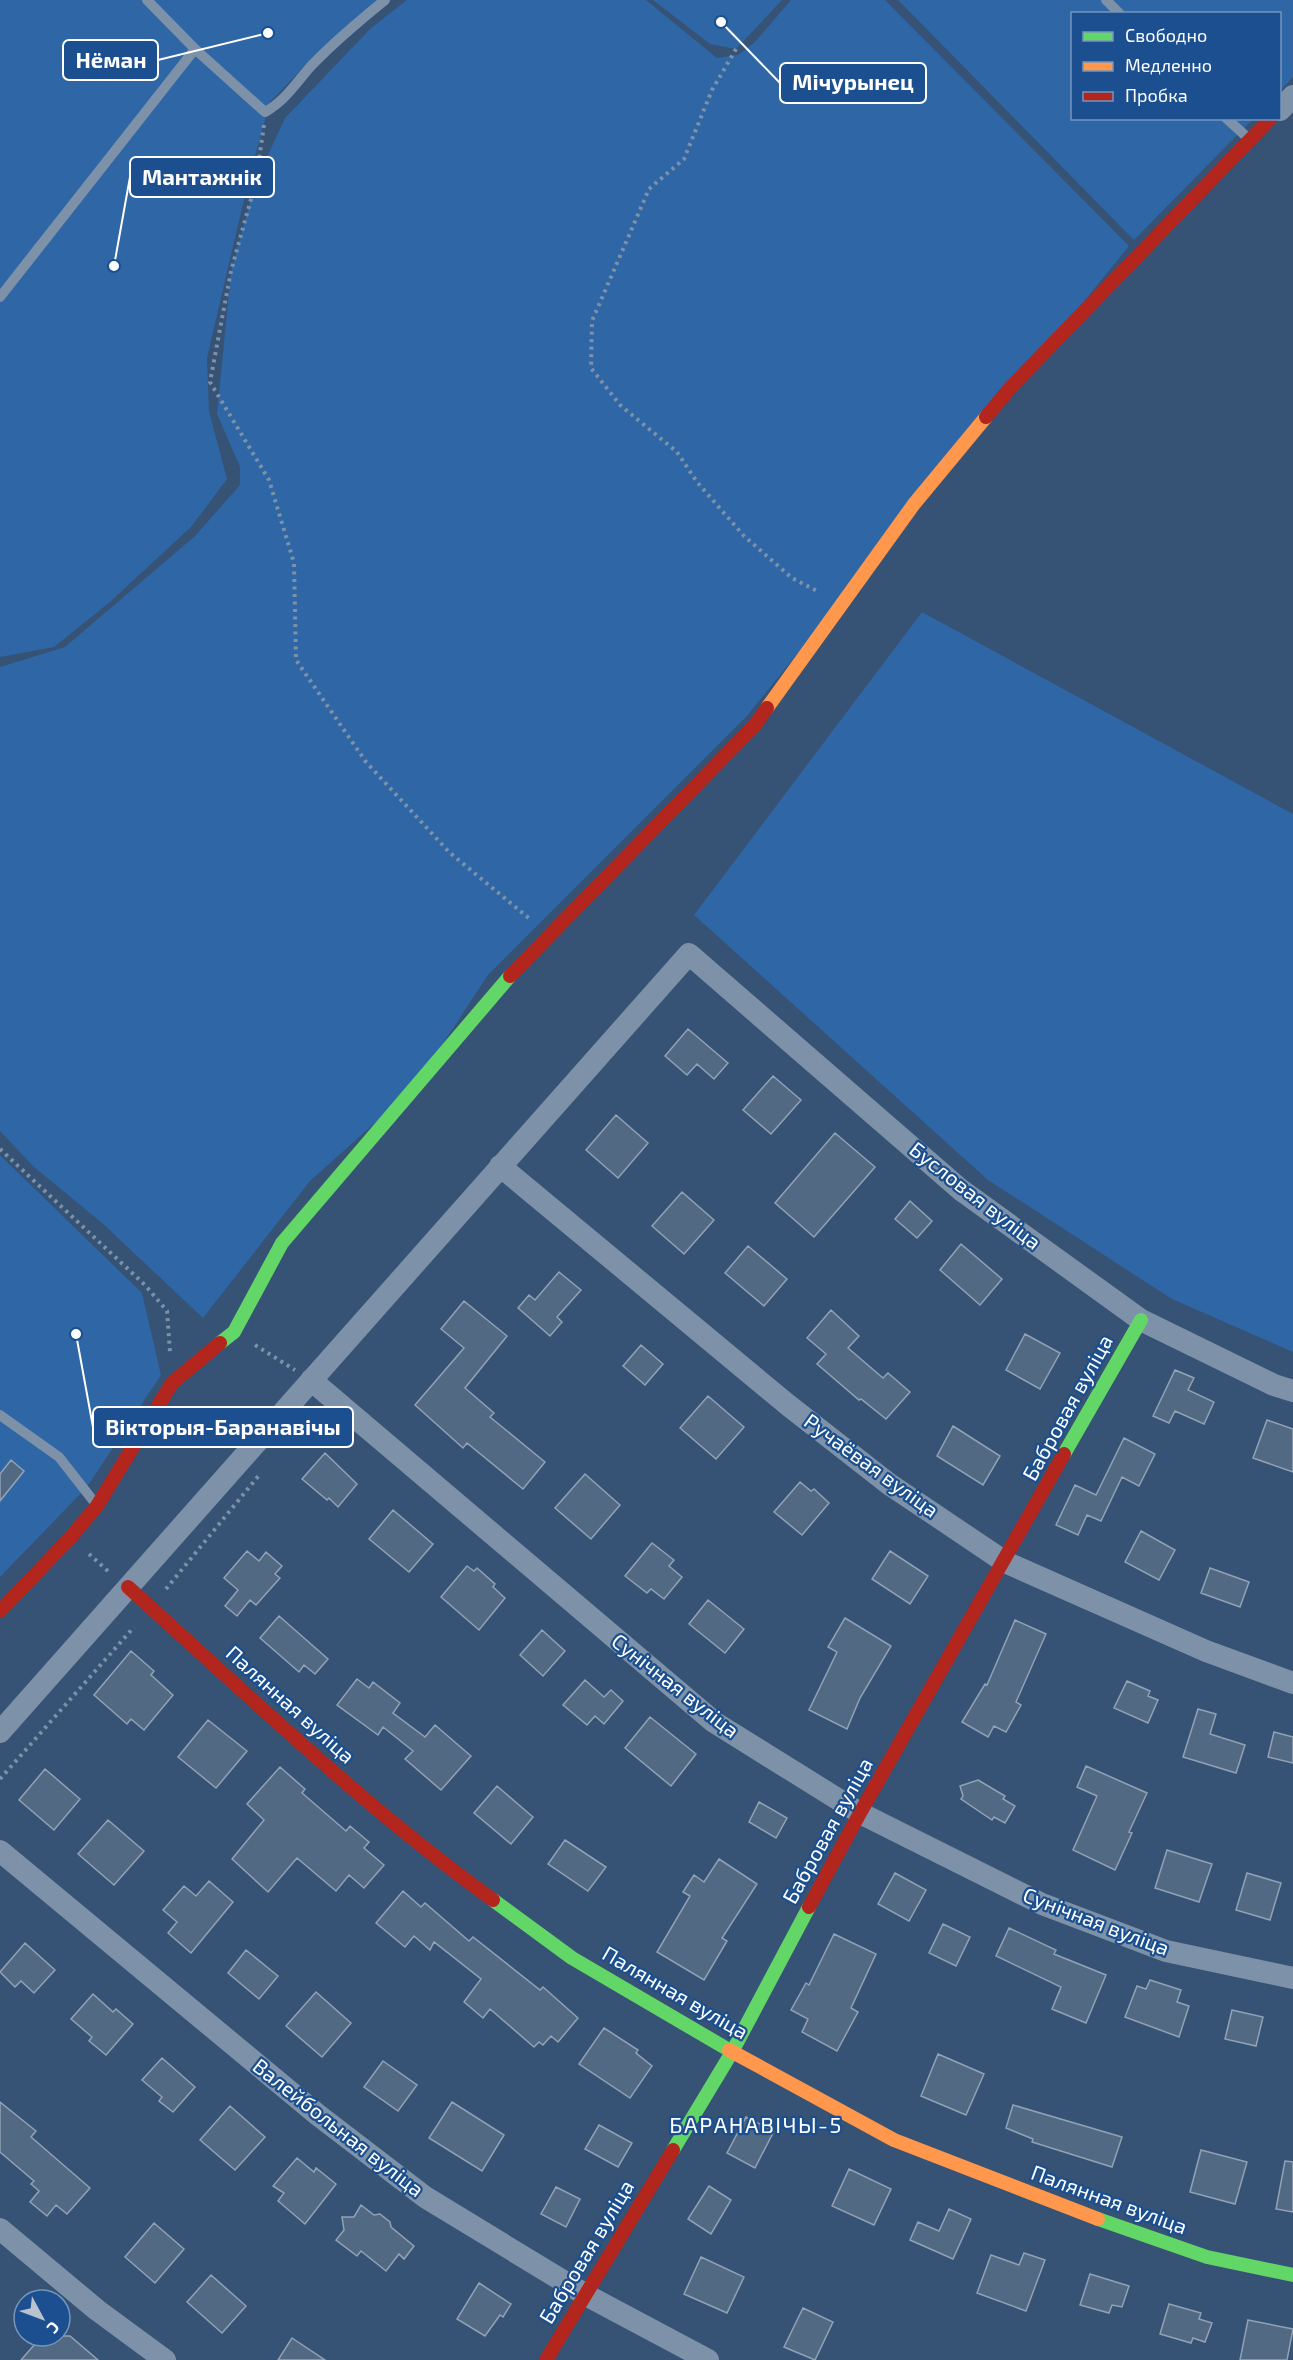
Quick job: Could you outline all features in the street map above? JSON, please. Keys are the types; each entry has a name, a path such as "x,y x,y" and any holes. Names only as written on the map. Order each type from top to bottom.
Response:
{"street":[{"path":"1281,109 1293,96"},
{"path":"0,1611 70,1538 96,1506 172,1383 234,1332 282,1244 498,988 755,725 914,504 1011,387 1269,120"},
{"name":"Бусловая вуліца","path":"500,1166 689,954 961,1191 1142,1320 1274,1385 1293,1390"},
{"path":"0,1732 500,1166"},
{"name":"Ручаёвая вуліца","path":"500,1166 806,1419 890,1484 1005,1562 1206,1651 1293,1683"},
{"name":"Бабровая вуліца","path":"546,2360 732,2052 860,1813 1142,1320"},
{"name":"Сунічная вуліца","path":"311,1380 714,1722 860,1813 1042,1904 1145,1944 1166,1951 1293,1978"},
{"name":"Палянная вуліца","path":"128,1587 341,1779 455,1873 572,1958 732,2052 894,2140 1054,2203 1207,2257 1293,2275"},
{"name":"Валейбольная вуліца","path":"0,1851 318,2115 425,2198 586,2295 708,2360"},
{"path":"0,2229 97,2310 165,2360"}],"lane":[{"path":"147,0 195,49 265,112 280,104 311,67 356,23 385,0"},
{"path":"1106,0 1118,12"},
{"path":"0,297 195,49"},
{"path":"1228,120 1250,140"},
{"path":"0,1415 59,1457 96,1506"}],"path":[{"path":"736,49 712,90 684,159 649,189 592,321 591,368 620,405 677,452 697,482 744,536 792,578 843,605"},
{"path":"265,112 256,181 231,271 210,382 269,480 294,563 296,660 366,762 449,852 550,936"},
{"path":"0,1149 145,1285 167,1311 172,1383"},
{"path":"234,1332 311,1380"},
{"path":"0,1779 151,1608 260,1474"},
{"path":"70,1538 128,1587"}],"shaded area":[{"path":"0,0 383,0 306,65 270,102 250,174 207,358 209,411 227,479 191,527 110,602 54,647 0,657"},
{"path":"407,0 646,0 717,58 738,55 755,42 791,0 885,0 1129,246 746,717 488,975 413,1089 310,1181 203,1318 102,1223 34,1167 0,1131 0,667 65,647 195,536 240,485 240,467 217,414 231,271 256,181 285,118 371,28"},
{"path":"653,0 782,0 736,49 710,44"},
{"path":"898,0 1293,0 1293,77 1281,90 1281,12 1071,12 1071,120 1252,120 1134,240"},
{"path":"922,612 1293,814 1293,1352 1172,1299 988,1180 694,915"},
{"path":"0,1155 142,1293 161,1375 87,1487 0,1577"}],"building":[{"path":"688,1029 728,1063 714,1079 697,1064 687,1075 665,1056"},
{"path":"773,1076 801,1100 771,1134 743,1110"},
{"path":"616,1115 648,1143 618,1178 586,1150"},
{"path":"835,1133 875,1167 814,1237 775,1203"},
{"path":"682,1192 714,1220 684,1254 652,1226"},
{"path":"910,1201 932,1221 917,1238 895,1219"},
{"path":"961,1244 1002,1279 980,1305 940,1270"},
{"path":"748,1246 787,1279 764,1306 725,1273"},
{"path":"559,1272 581,1290 557,1317 562,1322 550,1336 518,1308 529,1295 535,1300"},
{"path":"464,1301 507,1336 465,1388 494,1413 490,1417 545,1462 523,1489 467,1443 463,1448 415,1405 464,1348 441,1329"},
{"path":"831,1310 859,1336 848,1348 883,1378 888,1373 910,1392 886,1419 861,1399 859,1400 817,1364 826,1354 807,1338"},
{"path":"1025,1334 1060,1353 1040,1389 1006,1370"},
{"path":"641,1345 663,1364 645,1385 623,1366"},
{"path":"1175,1370 1194,1378 1188,1390 1214,1402 1204,1424 1175,1411 1169,1423 1153,1416"},
{"path":"708,1396 744,1427 716,1459 680,1428"},
{"path":"1267,1420 1293,1429 1293,1472 1253,1458"},
{"path":"953,1426 1000,1456 983,1485 937,1456"},
{"path":"1124,1438 1155,1454 1139,1486 1122,1477 1101,1521 1087,1515 1078,1535 1056,1525 1075,1485 1096,1495"},
{"path":"325,1453 357,1484 338,1507 302,1479"},
{"path":"11,1460 24,1471 0,1501 0,1474"},
{"path":"585,1474 620,1505 591,1539 555,1508"},
{"path":"800,1482 811,1491 814,1489 829,1503 802,1535 774,1512"},
{"path":"393,1510 433,1544 409,1572 369,1539"},
{"path":"1141,1531 1175,1550 1159,1580 1125,1562"},
{"path":"652,1543 674,1560 669,1566 682,1577 664,1599 651,1589 647,1593 625,1576"},
{"path":"247,1551 259,1561 266,1552 282,1566 275,1574 280,1578 256,1605 250,1600 237,1616 225,1606 238,1590 224,1578"},
{"path":"890,1551 928,1576 910,1604 872,1579"},
{"path":"467,1566 474,1571 477,1568 495,1584 493,1587 505,1598 479,1630 441,1597"},
{"path":"1210,1568 1249,1582 1240,1607 1201,1593"},
{"path":"708,1600 744,1629 725,1653 689,1624"},
{"path":"279,1616 328,1659 315,1674 304,1665 299,1672 260,1638"},
{"path":"845,1618 891,1646 860,1698 847,1729 809,1710 837,1652 828,1647"},
{"path":"1015,1620 1046,1634 1016,1702 1021,1705 1006,1732 994,1726 988,1737 962,1722 985,1684 987,1685"},
{"path":"542,1630 565,1651 543,1676 520,1655"},
{"path":"131,1651 154,1671 151,1675 173,1695 144,1730 131,1719 127,1724 94,1695"},
{"path":"357,1679 369,1688 373,1682 400,1703 393,1713 425,1737 435,1725 471,1756 441,1790 405,1759 413,1751 383,1727 378,1735 337,1705"},
{"path":"585,1680 604,1697 611,1690 623,1701 604,1724 595,1716 587,1725 563,1705"},
{"path":"1127,1681 1150,1691 1148,1696 1158,1700 1148,1723 1114,1708"},
{"path":"1198,1709 1216,1714 1210,1734 1245,1745 1236,1773 1183,1757"},
{"path":"650,1717 696,1754 671,1786 625,1748"},
{"path":"208,1720 247,1751 216,1788 178,1757"},
{"path":"1274,1732 1293,1737 1293,1763 1268,1757"},
{"path":"1086,1766 1147,1793 1115,1870 1073,1850 1097,1796 1077,1787"},
{"path":"280,1767 305,1789 302,1793 346,1831 350,1826 369,1842 364,1848 384,1865 364,1888 349,1875 336,1891 297,1858 268,1892 232,1859 264,1820 247,1804"},
{"path":"45,1769 80,1799 54,1830 19,1800"},
{"path":"978,1780 1005,1796 1003,1799 1015,1806 1005,1823 994,1817 992,1820 961,1799 963,1796 960,1786"},
{"path":"497,1786 533,1817 511,1844 474,1813"},
{"path":"759,1802 787,1818 776,1838 749,1822"},
{"path":"108,1820 144,1851 114,1885 78,1854"},
{"path":"565,1840 606,1867 588,1891 548,1864"},
{"path":"1167,1850 1212,1864 1199,1902 1155,1888"},
{"path":"719,1859 757,1884 722,1938 727,1941 704,1980 657,1952 690,1896 683,1892 694,1875 704,1882"},
{"path":"895,1873 926,1890 909,1921 878,1904"},
{"path":"1247,1873 1281,1883 1270,1920 1236,1910"},
{"path":"209,1881 233,1902 191,1953 168,1933 177,1922 163,1910 184,1886 196,1896"},
{"path":"403,1891 421,1907 425,1903 469,1941 473,1937 540,1990 543,1987 578,2018 558,2042 551,2036 543,2045 539,2042 534,2047 490,2009 483,2018 464,2002 481,1979 434,1942 430,1950 414,1936 405,1947 376,1923"},
{"path":"943,1924 970,1937 956,1966 929,1953"},
{"path":"1009,1928 1056,1950 1054,1954 1106,1975 1086,2023 1052,2009 1061,1987 996,1956"},
{"path":"834,1934 876,1954 851,2008 858,2012 837,2051 802,2032 808,2019 791,2010 806,1983 809,1985"},
{"path":"25,1943 55,1970 34,1993 21,1981 15,1987 0,1972"},
{"path":"246,1950 278,1976 259,1999 228,1973"},
{"path":"1150,1980 1181,1990 1177,2002 1189,2006 1179,2037 1125,2017 1137,1986 1146,1989"},
{"path":"316,1992 351,2023 322,2057 286,2026"},
{"path":"93,1994 113,2012 116,2009 133,2024 106,2055 89,2041 92,2037 71,2019"},
{"path":"1232,2010 1263,2017 1256,2046 1225,2039"},
{"path":"604,2028 638,2050 636,2053 652,2066 630,2098 579,2064"},
{"path":"938,2054 984,2074 966,2115 921,2096"},
{"path":"162,2058 195,2087 173,2112 159,2101 162,2097 142,2080"},
{"path":"383,2061 417,2085 398,2111 364,2087"},
{"path":"0,2102 36,2131 31,2137 90,2188 67,2214 56,2205 47,2216 30,2202 39,2191 31,2184 34,2181 0,2152"},
{"path":"452,2102 504,2135 482,2171 429,2138"},
{"path":"1013,2105 1122,2137 1112,2167 1032,2142 1033,2139 1006,2128"},
{"path":"230,2106 265,2137 235,2170 200,2140"},
{"path":"746,2117 774,2131 755,2168 727,2153"},
{"path":"599,2125 632,2143 618,2167 585,2149"},
{"path":"1201,2150 1247,2162 1235,2204 1190,2192"},
{"path":"297,2158 314,2172 316,2168 336,2184 305,2224 278,2201 284,2193 273,2186"},
{"path":"1285,2161 1293,2162 1293,2212 1276,2209"},
{"path":"849,2169 891,2189 874,2225 832,2206"},
{"path":"709,2186 731,2200 711,2234 688,2219"},
{"path":"556,2187 580,2199 566,2227 541,2214"},
{"path":"361,2205 374,2215 380,2214 390,2222 391,2227 414,2246 404,2259 399,2254 386,2271 361,2251 357,2256 336,2240 344,2230 342,2217 354,2217"},
{"path":"949,2209 971,2219 953,2259 910,2240 918,2222 939,2231"},
{"path":"154,2223 184,2249 155,2283 125,2257"},
{"path":"1024,2253 1045,2260 1026,2311 977,2293 991,2255 1019,2265"},
{"path":"701,2257 744,2277 727,2313 684,2294"},
{"path":"1090,2274 1129,2286 1122,2307 1112,2305 1109,2313 1080,2305"},
{"path":"211,2275 246,2306 222,2333 187,2302"},
{"path":"479,2283 511,2304 503,2317 500,2315 485,2336 457,2319"},
{"path":"1169,2304 1201,2313 1199,2319 1212,2323 1205,2342 1193,2338 1191,2343 1160,2334"},
{"path":"803,2308 833,2322 815,2360 784,2347"},
{"path":"1248,2320 1293,2329 1287,2360 1240,2360"},
{"path":"72,2338 98,2360 21,2360 32,2348 72,2348"},
{"path":"292,2338 325,2360 278,2360"}],"traffic: fast":[{"path":"220,1343 234,1332 282,1243 510,976"},
{"path":"1064,1454 1141,1320"},
{"path":"493,1900 572,1958 729,2050"},
{"path":"673,2150 732,2052 809,1907"},
{"path":"1098,2219 1207,2257 1293,2275"}],"traffic: slow":[{"path":"767,708 914,504 986,417"},
{"path":"729,2050 894,2140 1098,2219"}],"traffic: jam":[{"path":"986,417 1011,387 1269,120"},
{"path":"510,976 755,725 767,708"},
{"path":"0,1611 70,1538 97,1506 172,1383 220,1343"},
{"path":"809,1907 1064,1454"},
{"path":"128,1587 352,1788 493,1900"},
{"path":"546,2360 673,2150"}],"place":[{"name":"Мічурынец","path":"721,22"},
{"name":"Нёман","path":"268,33"},
{"name":"Мантажнік","path":"114,266"},
{"name":"Вікторыя-Баранавічы","path":"76,1334"}],"district":[{"name":"БАРАНАВІЧЫ-5","path":"756,2125"}]}
